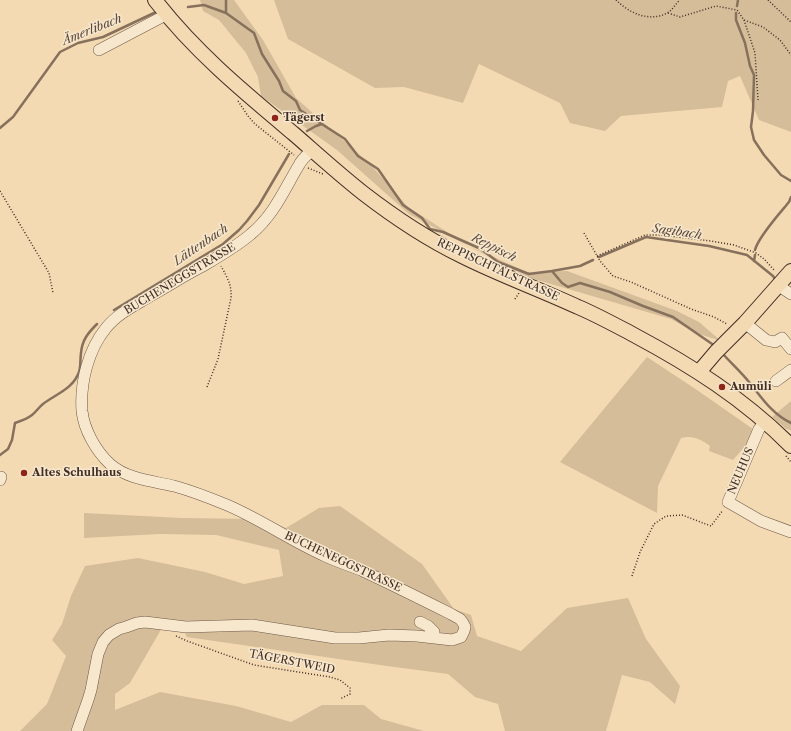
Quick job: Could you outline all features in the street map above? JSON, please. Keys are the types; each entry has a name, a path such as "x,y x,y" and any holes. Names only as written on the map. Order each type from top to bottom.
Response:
{"main road":[{"name":"REPPISCHTALSTRASSE","path":"155,0 198,48 238,87 362,192 390,213 424,236 462,256 608,321 674,357 727,391 765,422 791,446"},
{"path":"699,372 785,279"}],"street":[{"path":"98,50 160,18 166,13"},
{"name":"BUCHENEGGSTRASSE","path":"77,731 88,700 98,654 103,642 109,635 137,624 145,622 186,627 252,625 335,638 359,638 389,635 417,636 452,640 461,637 463,634 465,627 463,623 460,619 451,614 358,569 325,557 227,505 190,491 142,479 119,470 109,464 100,453 92,441 86,427 82,413 82,397 87,365 102,334 114,319 129,308 242,242 259,227 273,210 300,163 312,150"},
{"path":"785,279 791,294"},
{"path":"741,326 766,340 775,342 782,338 791,349"},
{"path":"776,381 791,370"},
{"name":"NEUHUS","path":"765,422 759,429 728,502 761,521 791,532"},
{"path":"420,622 428,626 434,632 434,638"}],"path":[{"path":"616,0 630,11 648,17 660,16 668,13 680,0"},
{"path":"768,0 791,22"},
{"path":"668,13 680,17 716,6 737,10 744,20 755,53 758,100"},
{"path":"744,20 763,27 780,40 791,55"},
{"path":"248,116 251,112"},
{"path":"0,191 49,273 53,293"},
{"path":"584,233 600,261 613,276 632,282 691,309 741,326"},
{"path":"597,256 646,235 660,235 711,241 734,245 756,253 785,279"},
{"path":"207,387 218,359 232,292 230,282 216,258"},
{"path":"632,576 640,552 654,524 666,516 682,515 711,526 728,502"},
{"name":"TÄGERSTWEID","path":"173,635 254,665 330,677 340,680 350,688 350,694 340,699"}],"shaded area":[{"path":"200,0 234,0 263,40 296,98 370,164 408,207 469,246 527,272 567,271 677,311 699,322 721,341 696,333 671,319 527,277 409,214 337,150 261,96 258,77 246,53 219,20 203,11"},
{"path":"274,0 791,0 791,132 759,120 740,76 728,81 722,107 621,116 605,131 570,123 560,103 479,64 463,103 404,87 375,88 288,39"},
{"path":"647,357 753,429 747,444 733,460 709,451 710,446 693,437 681,438 658,486 657,513 560,462"},
{"path":"791,401 791,430 786,429 772,417"},
{"path":"340,506 422,564 454,609 471,615 477,636 521,651 567,608 628,598 646,639 680,686 675,704 650,682 622,675 606,731 505,731 498,704 475,697 448,674 187,637 183,630 162,628 130,683 115,694 115,710 160,692 236,706 291,722 322,705 364,705 381,719 424,731 20,731 47,704 66,656 52,640 62,624 71,596 85,566 138,558 205,572 244,584 283,576 279,550 216,535 160,534 84,538 84,513 181,518 256,519 286,528 319,508"}],"waterway":[{"name":"Reppisch","path":"226,0 226,13 254,33 262,54 279,81 283,91 296,101 300,110 345,139 358,156 378,169 403,205 422,218 430,229 443,232 481,249 498,262 529,274 552,271 562,283 568,287 580,283 610,292 673,317 715,346"},
{"path":"737,6 738,0"},
{"name":"Ämerlibach","path":"188,7 204,5 226,13"},
{"name":"Ämerlibach","path":"0,128 13,117 60,52 78,43 103,37 154,13"},
{"path":"736,13 736,20 745,43 750,66 754,75 751,127 754,140 764,155 781,175 791,181"},
{"name":"Lättenbach","path":"307,131 322,124"},
{"name":"Lättenbach","path":"114,310 223,244 239,230 259,205 289,154"},
{"path":"755,250 760,239 789,202 791,197"},
{"name":"Sagibach","path":"599,257 646,237 709,246 747,255 775,279"},
{"name":"Sagibach","path":"754,261 755,255"},
{"name":"Sagibach","path":"552,271 580,266 593,260"},
{"name":"Lättenbach","path":"0,455 8,449 12,440 15,423 24,420 33,414 43,404 64,391 73,383 79,372 84,340 97,324"},
{"name":"Reppisch","path":"722,353 746,378 763,400 778,415 791,423"}],"place":[{"name":"Tägerst","path":"275,118"},
{"name":"Aumüli","path":"722,387"},
{"name":"Altes Schulhaus","path":"24,473"}]}
